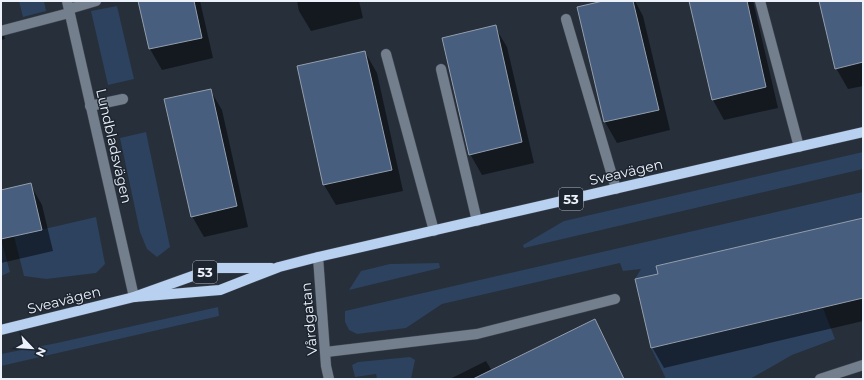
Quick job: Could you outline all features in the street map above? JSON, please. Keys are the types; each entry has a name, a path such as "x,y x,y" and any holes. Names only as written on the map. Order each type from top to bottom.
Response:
{"main road":[{"name":"Sveavägen","path":"134,297 220,290 279,267 318,257 863,132"},
{"name":"Sveavägen","path":"1,330 134,297 215,268 279,267"}],"street":[{"path":"1,31 68,8 96,1"},
{"path":"760,1 799,147"},
{"name":"Lundbladsvägen","path":"68,8 134,297"},
{"path":"566,19 616,189"},
{"path":"386,54 434,231"},
{"path":"440,69 477,221"},
{"path":"90,106 123,99"},
{"name":"Vårdgatan","path":"318,257 327,377"},
{"path":"326,352 477,334 615,299"},
{"path":"820,379 863,365"}],"shaded area":[{"path":"19,1 44,1 46,11 23,17"},
{"path":"117,6 134,79 108,85 91,11"},
{"path":"146,132 170,247 157,257 147,249 140,232 120,138"},
{"path":"863,152 863,169 524,248 523,245 564,221"},
{"path":"863,192 863,218 657,266 658,274 635,279 641,269 623,271 620,263 442,304 406,328 357,334 349,330 345,322 345,311"},
{"path":"96,217 105,264 96,273 46,279 24,276 14,236"},
{"path":"1,239 10,272 1,276"},
{"path":"439,263 440,268 349,290 361,271 390,264"},
{"path":"218,307 219,316 1,366 1,354"},
{"path":"823,308 835,339 792,355 750,379 666,379 651,348"},
{"path":"410,357 415,360 411,379 377,379 376,374 355,377 352,365 358,362"}],"building":[{"path":"138,1 194,1 202,38 149,49"},
{"path":"603,1 633,1 659,110 604,122 577,7"},
{"path":"689,1 747,1 766,87 712,100"},
{"path":"819,1 863,1 863,62 835,69"},
{"path":"496,25 522,142 469,155 442,38"},
{"path":"365,51 392,170 323,185 297,66"},
{"path":"211,89 237,206 191,217 164,99"},
{"path":"31,183 42,230 1,239 1,190"},
{"path":"863,218 863,298 651,348 635,279 658,274 656,266"},
{"path":"595,319 624,379 473,379"}]}
